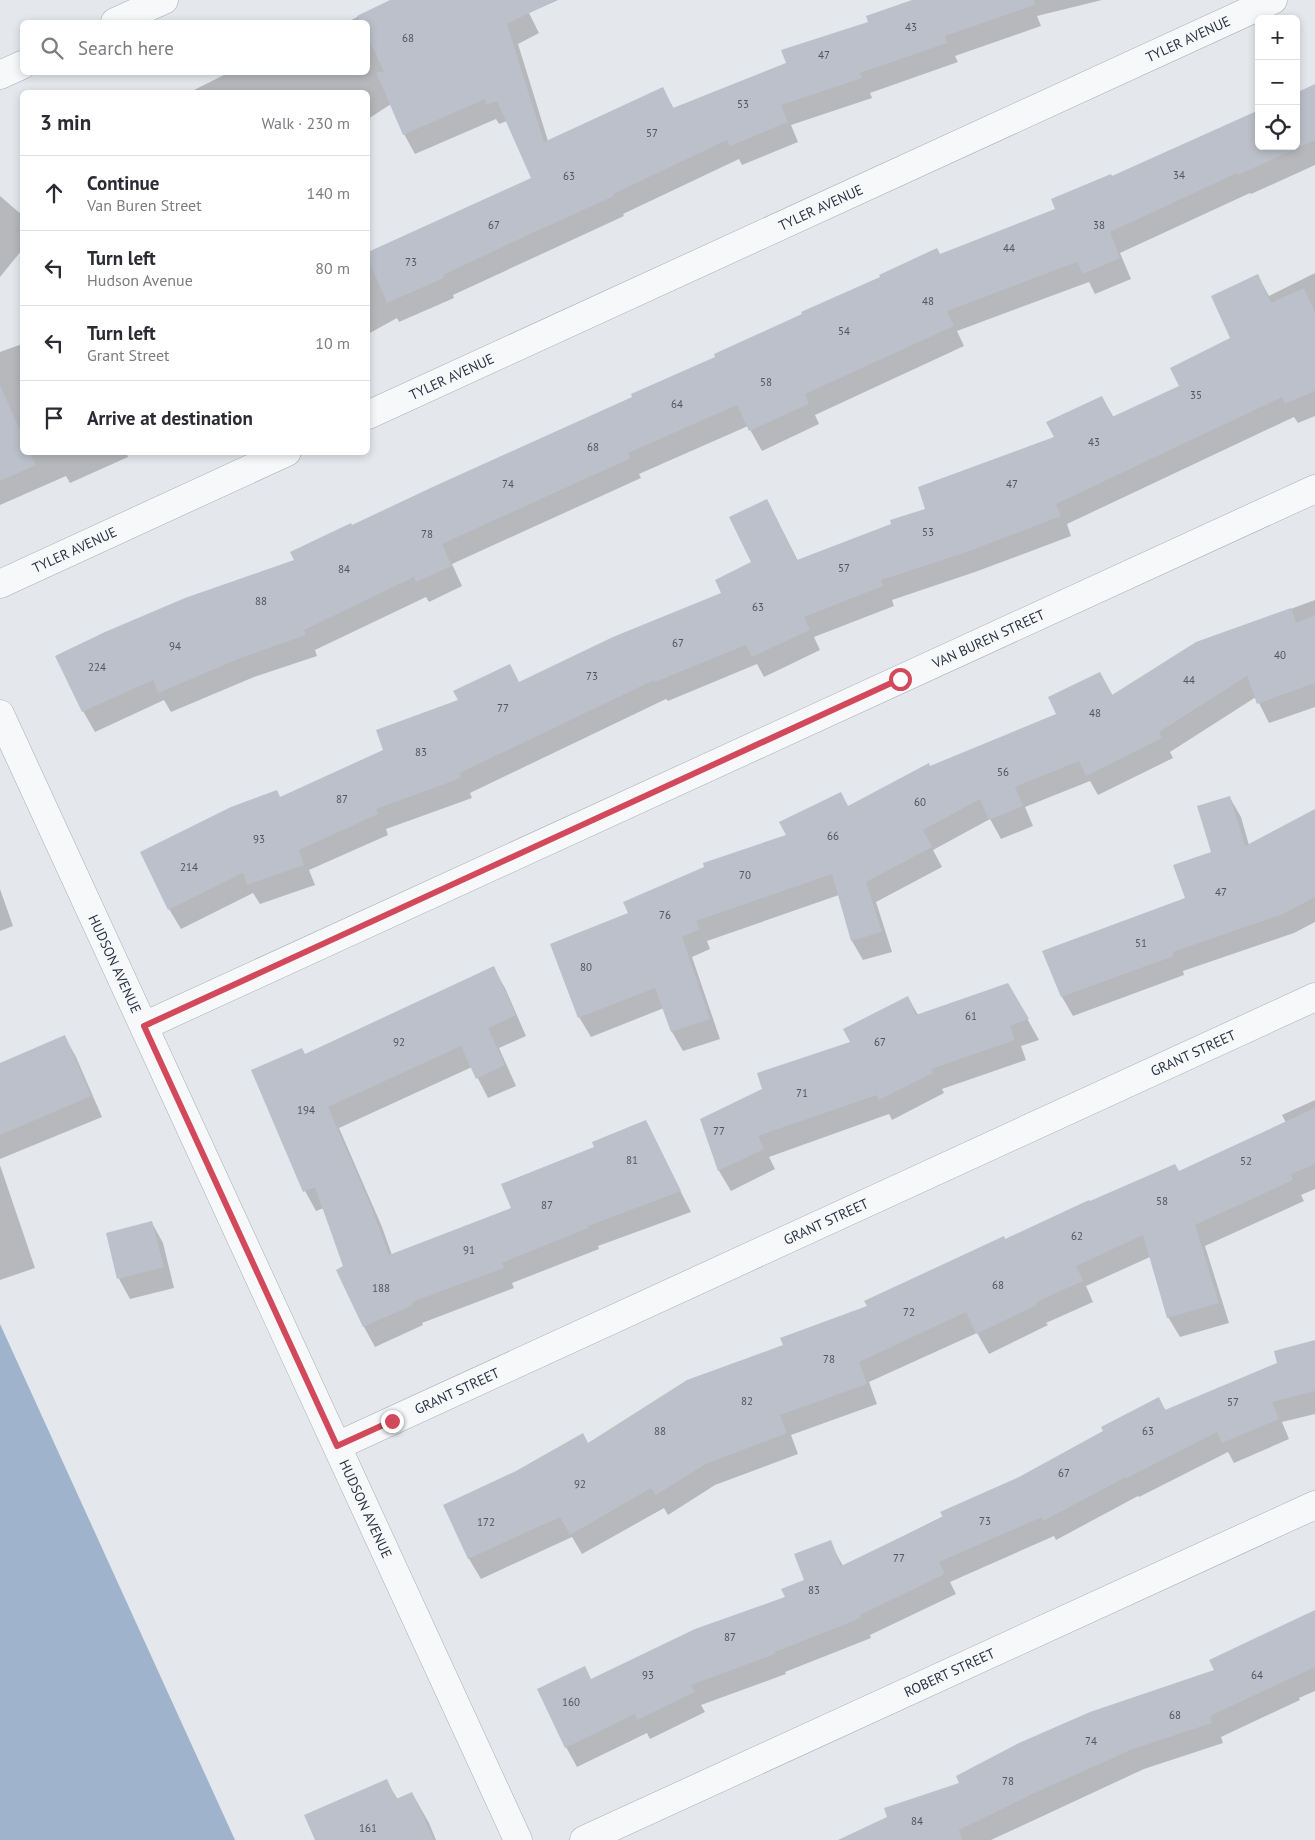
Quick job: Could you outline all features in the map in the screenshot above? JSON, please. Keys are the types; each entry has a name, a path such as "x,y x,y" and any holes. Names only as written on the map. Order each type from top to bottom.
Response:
{"street":[{"path":"119,20 164,0"},
{"name":"TYLER AVENUE","path":"370,414 1273,0"},
{"path":"0,75 20,66"},
{"name":"TYLER AVENUE","path":"0,584 280,455"},
{"name":"VAN BUREN STREET","path":"144,1026 1315,489"},
{"name":"HUDSON AVENUE","path":"0,714 518,1840"},
{"name":"GRANT STREET","path":"337,1446 1315,997"},
{"name":"ROBERT STREET","path":"584,1840 1315,1505"}],"water":[{"path":"0,1324 235,1840 0,1840"}],"building":[{"path":"390,0 555,0 507,24 544,142 663,87 673,108 786,63 781,50 868,22 866,16 912,0 1034,0 1035,5 945,36 947,43 860,73 862,78 781,105 788,122 730,146 727,140 613,194 614,196 443,275 444,278 387,303 370,264 370,251 531,178 497,101 486,105 485,99 403,135 376,72 384,72 370,42 370,20 359,20 357,16"},
{"path":"1315,84 1315,140 1300,147 1300,105 1300,91"},
{"path":"1255,112 1255,150 1293,150 1238,175 1237,173 1110,232 1120,258 1083,274 1077,262 947,311 954,326 805,394 809,404 749,431 737,405 628,453 631,458 442,544 452,566 416,582 414,577 304,630 306,635 243,657 158,693 153,680 82,712 55,656 105,632 185,598 294,560 290,552 632,397 631,394 715,357 714,354 880,277 879,275 937,248 940,254 1055,209 1051,199 1111,174 1112,176"},
{"path":"1258,274 1271,303 1304,288 1315,313 1315,391 1285,404 1282,397 1056,504 1061,516 964,553 881,580 883,586 804,617 810,630 752,657 746,645 655,682 654,680 460,773 461,778 376,809 378,814 299,850 304,865 247,885 243,873 168,910 140,852 231,807 277,790 280,797 383,750 376,730 458,700 453,691 510,664 519,682 613,637 721,593 715,580 751,562 729,517 767,499 797,560 891,524 890,520 925,509 918,487 1054,437 1046,422 1102,396 1112,417 1179,386 1170,368 1230,338 1211,296"},
{"path":"0,385 20,430 20,455 31,455 36,465 0,481"},
{"path":"1291,608 1296,623 1315,615 1315,683 1257,704 1247,676 1159,732 1162,738 1086,776 1079,761 1015,787 1023,806 989,820 980,799 923,830 932,847 866,882 882,932 851,941 832,874 696,921 700,929 682,937 710,1019 671,1032 655,988 578,1018 550,944 628,913 623,902 704,867 703,863 786,835 779,822 841,792 848,806 929,763 930,766 1056,714 1048,697 1100,672 1112,695 1196,642"},
{"path":"1230,796 1245,846 1315,809 1315,897 1283,914 1173,952 1174,956 1061,997 1042,951 1185,898 1173,865 1211,852 1197,806"},
{"path":"494,966 516,1015 488,1028 505,1065 476,1079 461,1046 328,1107 371,1206 389,1255 511,1208 501,1184 594,1147 592,1142 646,1120 681,1191 588,1226 588,1228 502,1263 504,1268 412,1302 413,1305 363,1327 336,1270 343,1266 315,1187 303,1192 251,1070 302,1048 305,1054"},
{"path":"1008,983 1029,1019 1010,1026 1015,1040 931,1069 933,1073 879,1100 877,1095 758,1136 764,1149 718,1171 700,1119 762,1089 757,1073 850,1042 843,1029 908,996 916,1015"},
{"path":"65,1035 91,1096 0,1135 0,1063"},
{"path":"1315,1108 1315,1164 1291,1174 1293,1180 1195,1225 1219,1303 1167,1318 1143,1235 1076,1266 1083,1281 1036,1302 1037,1305 976,1334 966,1312 859,1362 867,1384 780,1415 787,1433 704,1465 656,1495 651,1488 570,1535 560,1517 468,1559 443,1505 516,1471 583,1433 588,1443 687,1380 783,1345 780,1338 867,1306 864,1301 1004,1236 1005,1239 1089,1200 1175,1164 1179,1171"},
{"path":"152,1221 164,1267 117,1279 106,1233"},
{"path":"1315,1340 1315,1391 1272,1402 1279,1419 1222,1443 1217,1432 1043,1521 1042,1517 939,1562 945,1574 860,1615 861,1618 775,1652 775,1654 691,1685 695,1692 637,1720 635,1714 565,1748 537,1689 585,1666 591,1679 695,1629 785,1597 781,1589 804,1580 794,1554 831,1540 841,1566 943,1517 940,1512 1019,1477 1103,1431 1101,1427 1159,1397 1165,1410 1277,1363 1274,1351"},
{"path":"1315,1610 1315,1667 1210,1716 1212,1723 1133,1749 1030,1795 959,1830 962,1840 838,1840 887,1817 884,1808 959,1783 956,1776 1019,1743 1090,1712 1214,1670 1209,1660"},
{"path":"387,1779 396,1799 412,1792 434,1840 315,1840 304,1815"}],"route":[{"path":"392,1421 337,1446 144,1026 900,679"}]}
